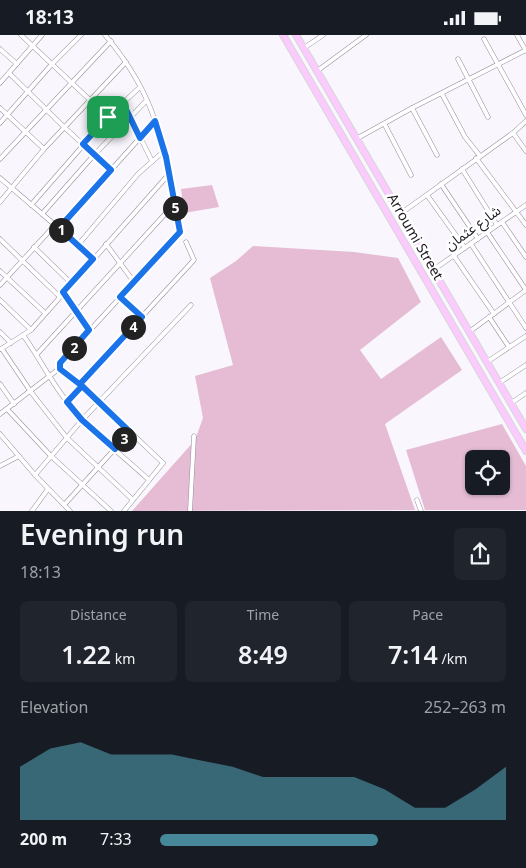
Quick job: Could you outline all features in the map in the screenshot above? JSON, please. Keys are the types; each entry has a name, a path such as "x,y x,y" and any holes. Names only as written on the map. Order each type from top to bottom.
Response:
{"main road":[{"name":"Arroumi Street","path":"283,35 526,451"},
{"name":"Arroumi Street","path":"296,35 526,429"}],"street":[{"path":"21,35 108,117"},
{"path":"0,83 2,77 9,73 42,35"},
{"path":"0,123 52,64 81,35"},
{"path":"0,415 60,369 60,363 180,232 164,151 155,121 140,87 126,62 105,35"},
{"path":"304,48 323,35"},
{"path":"317,71 366,35"},
{"path":"356,139 526,50 517,35"},
{"path":"484,39 526,115"},
{"path":"0,159 111,41"},
{"path":"0,49 17,64"},
{"path":"458,59 488,117"},
{"path":"0,202 44,149 126,62"},
{"path":"9,73 111,170"},
{"path":"31,205 83,144 140,87"},
{"path":"442,94 465,137 526,225"},
{"path":"42,214 94,155 146,101"},
{"path":"123,103 152,161"},
{"path":"0,108 44,149"},
{"path":"412,108 437,155"},
{"path":"0,285 34,247 57,227 111,170 155,121"},
{"path":"400,214 526,121"},
{"path":"385,125 411,175"},
{"path":"512,133 526,151"},
{"path":"78,245 138,175 164,151"},
{"path":"462,169 497,225"},
{"path":"133,500 66,437 1,349 31,330 169,174"},
{"path":"0,178 93,259"},
{"path":"441,184 478,239"},
{"path":"427,195 465,248"},
{"name":"شارع عثمان","path":"433,271 526,205"},
{"path":"37,354 166,213 175,207"},
{"path":"502,222 526,257"},
{"path":"469,331 526,290 487,232"},
{"path":"0,239 60,297"},
{"path":"67,402 194,260 186,242"},
{"path":"106,244 134,281"},
{"path":"470,244 526,328"},
{"path":"34,247 71,283"},
{"path":"454,256 494,314"},
{"path":"0,271 45,313"},
{"path":"63,292 89,330"},
{"path":"120,297 142,317"},
{"path":"0,300 31,330"},
{"path":"35,475 66,437 191,305"},
{"path":"489,317 509,347"},
{"path":"0,332 11,343"},
{"path":"23,335 67,402 82,420 149,480"},
{"path":"487,362 526,335"},
{"path":"499,383 526,365"},
{"path":"60,369 81,385 164,463 124,511"},
{"path":"0,384 14,404"},
{"path":"511,403 526,393"},
{"path":"7,409 51,456 111,511"},
{"path":"64,505 130,432"},
{"path":"0,435 70,511"},
{"path":"190,511 194,436"},
{"path":"0,466 20,456"},
{"path":"32,511 48,489"},
{"path":"417,500 421,511"}],"shaded area":[{"path":"212,185 219,207 184,213 181,189"},
{"path":"253,246 354,252 398,258 421,302 360,350 381,379 441,337 462,370 385,424 415,510 132,511 195,440 203,418 195,376 233,365 210,278 236,261"},
{"path":"502,424 526,466 526,510 425,510 406,450"}],"route":[{"path":"123,103 140,138 155,121 166,157 180,232 120,297 142,317 80,384 130,432 115,449 82,420 67,402 82,386 60,369 60,363 89,330 63,292 93,259 59,228 111,170 83,144 108,117 123,103"}]}
